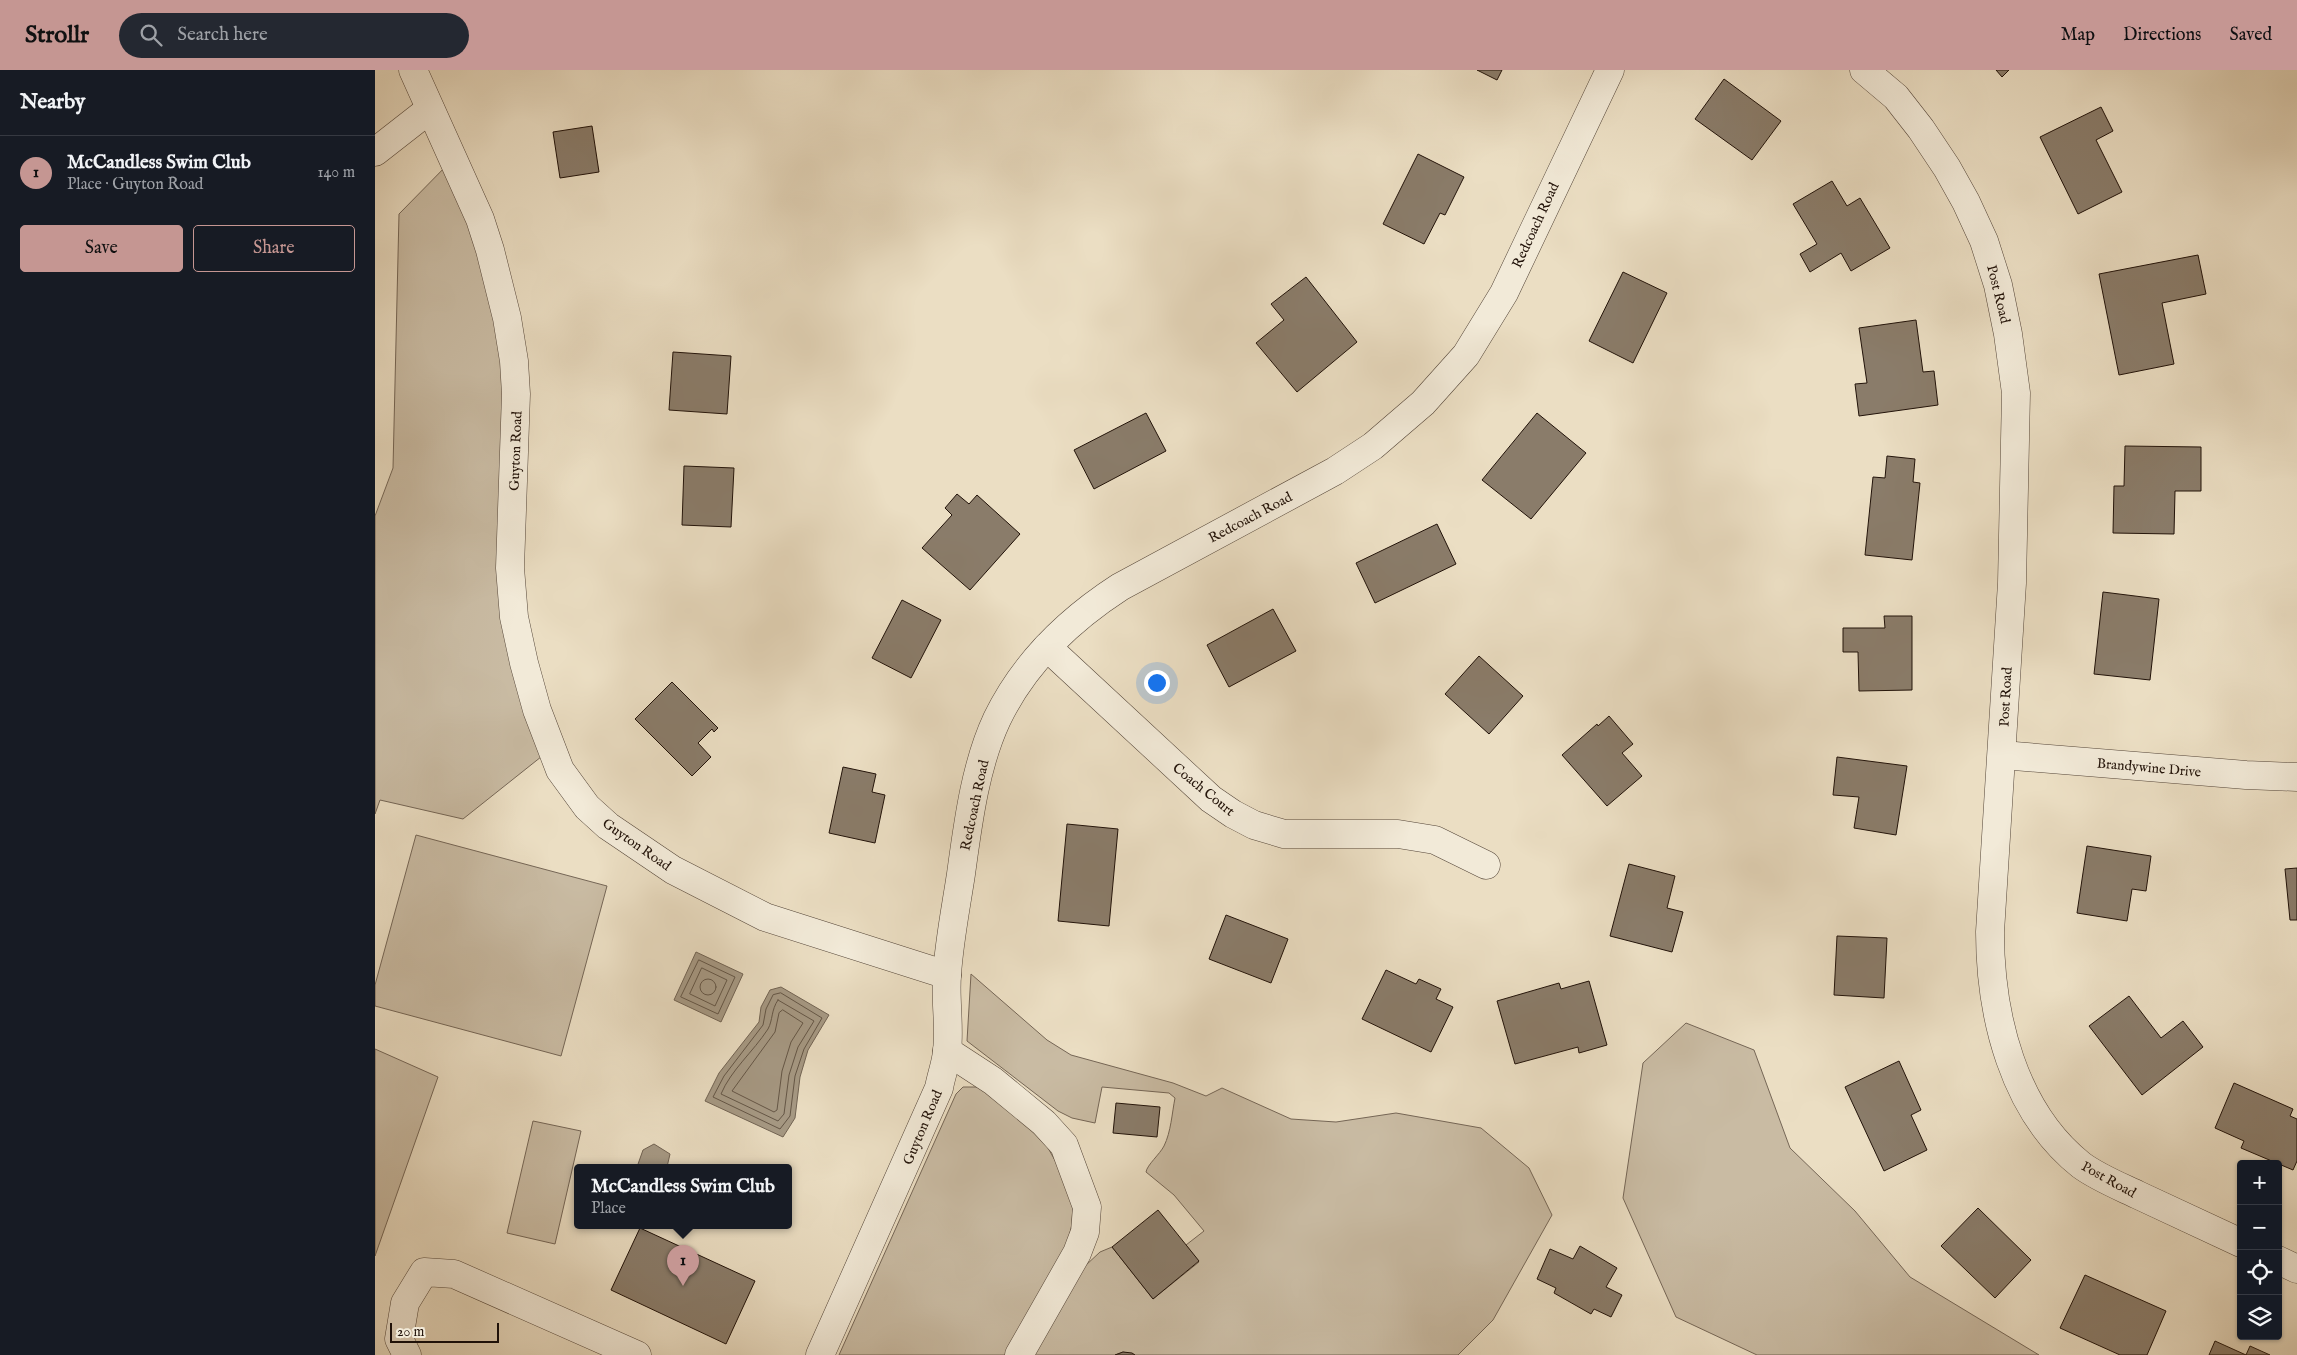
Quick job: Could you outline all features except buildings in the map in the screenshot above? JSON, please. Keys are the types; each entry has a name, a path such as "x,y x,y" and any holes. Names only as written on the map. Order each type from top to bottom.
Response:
{"street":[{"name":"Guyton Road","path":"413,70 480,219 491,250 507,318 514,361 516,394 510,568 514,616 537,710 560,770 587,807 608,826 673,870 765,917 947,975 947,1051 939,1088 821,1355"},
{"name":"Redcoach Road","path":"947,975 966,836 985,754 997,719 1013,692 1047,647 1066,627 1098,602 1128,583 1335,471 1373,446 1423,403 1466,355 1504,293 1610,70"},
{"name":"Post Road","path":"1864,70 1896,97 1921,129 1947,168 1966,202 1984,241 1995,276 2008,334 2016,393 2012,583 1990,932 1990,970 1996,1007 2009,1056 2037,1116 2059,1144 2082,1166 2118,1186 2237,1241"},
{"path":"375,152 430,109"},
{"name":"Coach Court","path":"1047,647 1211,799 1254,825 1284,834 1398,834 1435,840 1486,865"},
{"name":"Brandywine Drive","path":"2002,755 2246,775 2297,777"},
{"path":"947,1051 993,1081 1051,1130 1064,1145 1087,1207 1085,1232 1077,1253 1019,1355"},
{"path":"2282,1262 2297,1269"},
{"path":"407,1355 399,1339 405,1303 424,1272 454,1274 637,1355"}],"shaded area":[{"path":"453,159 499,281 510,568 551,749 463,819 380,800 375,814 375,516 393,468 399,214"},
{"path":"416,835 607,886 561,1056 375,1006 375,985"},
{"path":"971,974 1047,1040 1071,1055 1173,1083 1206,1096 1222,1088 1291,1119 1336,1122 1396,1113 1481,1128 1529,1168 1552,1215 1493,1320 1458,1355 1135,1355 1123,1352 1115,1355 1033,1355 1085,1266 1100,1252 1112,1247 1153,1299 1199,1262 1186,1245 1204,1231 1174,1195 1146,1172 1166,1141 1175,1098 1169,1093 1102,1087 1095,1123 1072,1118 1058,1111 967,1041"},
{"path":"1686,1023 1754,1050 1790,1148 1855,1211 1910,1277 2039,1355 1757,1355 1676,1317 1623,1198 1643,1063"},
{"path":"375,1049 438,1077 375,1256"},
{"path":"963,1087 980,1087 1013,1111 1048,1148 1066,1180 1073,1203 1072,1224 1067,1247 1010,1355 839,1355 956,1094"},
{"path":"533,1121 581,1131 555,1244 507,1233"}],"water":[{"path":"696,952 743,974 721,1022 674,1000"},
{"path":"781,987 829,1015 808,1050 800,1077 795,1118 783,1137 705,1101 719,1073 759,1022 761,1007 770,990"},
{"path":"654,1144 670,1154 668,1164 638,1164 643,1150"}],"place":[{"name":"McCandless Swim Club","path":"683,1286"}]}
